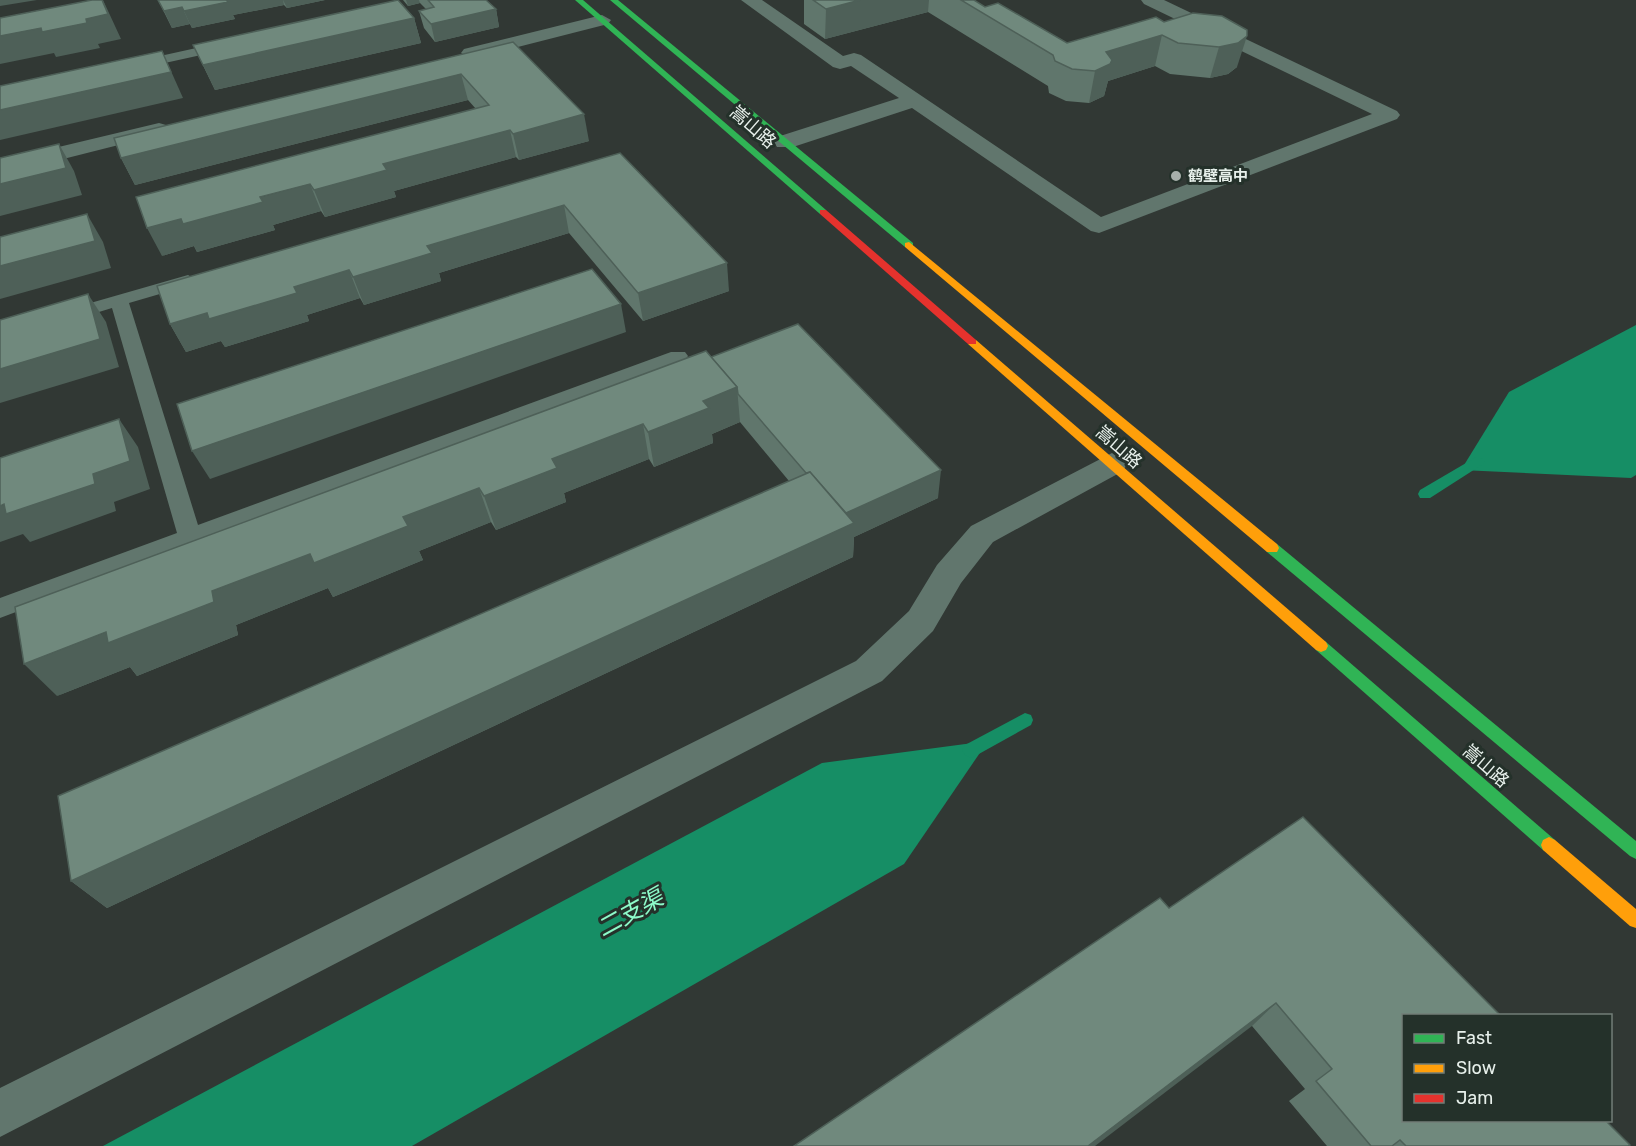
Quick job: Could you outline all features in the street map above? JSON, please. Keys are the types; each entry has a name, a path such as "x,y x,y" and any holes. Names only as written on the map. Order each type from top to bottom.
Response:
{"street":[{"name":"嵩山路","path":"579,0 1636,920"},
{"name":"嵩山路","path":"614,0 1636,851"},
{"path":"750,0 840,63 854,59 1099,226 1390,116 1150,0"},
{"path":"452,57 602,20"},
{"path":"785,142 915,100"},
{"path":"0,168 174,125"},
{"path":"0,1113 869,671 921,621 949,574 982,534 1112,464"}],"lane":[{"path":"116,70 244,42"},
{"path":"43,322 208,274"},
{"path":"119,300 190,538"},
{"path":"0,609 678,356"}],"water":[{"path":"1636,325 1636,475 1631,478 1461,470 1509,392"},
{"path":"988,741 904,864 412,1146 103,1146 822,763"}],"building":[{"path":"102,0 108,14 86,19 87,23 42,32 41,28 0,36 0,18"},
{"path":"158,0 226,0 228,2 184,11 182,7 164,11"},
{"path":"398,0 414,18 203,65 193,45"},
{"path":"428,0 486,0 496,9 431,24 419,11 434,7"},
{"path":"813,0 860,0 826,9"},
{"path":"961,0 974,0 985,7 998,3 1067,43 1156,17 1164,22 1193,13 1222,16 1247,30 1247,36 1238,43 1219,47 1178,43 1162,35 1106,52 1112,60 1110,64 1095,71 1072,69 1055,61 1053,55"},
{"path":"513,42 584,114 513,134 510,130 383,164 387,170 314,190 310,184 260,197 263,202 183,224 181,219 147,228 136,197 489,105 461,74 121,158 114,138"},
{"path":"162,51 171,72 0,110 0,86"},
{"path":"59,144 66,168 0,184 0,158"},
{"path":"620,153 727,263 638,293 564,205 427,246 432,253 353,277 349,270 294,287 297,293 209,319 207,313 170,324 157,286"},
{"path":"87,214 95,241 0,266 0,237"},
{"path":"592,269 621,304 192,451 177,404"},
{"path":"88,294 100,339 0,369 0,320"},
{"path":"798,324 941,470 846,513 810,472 806,473 738,394 737,387 711,357"},
{"path":"706,351 737,387 703,401 709,408 648,432 643,424 552,459 557,468 484,496 479,488 403,517 408,526 314,563 310,554 212,591 214,602 108,643 106,632 24,664 15,607"},
{"path":"119,419 130,461 93,474 95,484 6,514 4,504 0,506 0,458"},
{"path":"810,472 854,523 71,881 58,796"},
{"path":"1303,817 1499,1014 1402,1014 1402,1122 1607,1122 1630,1145 1406,1146 1400,1140 1392,1146 1371,1146 1316,1081 1332,1069 1276,1003 1088,1146 794,1146 1160,898 1169,908"}],"waterway":[{"name":"二支渠","path":"1425,494 1478,461"},
{"name":"二支渠","path":"971,750 1025,720"}],"traffic: fast":[{"path":"579,0 823,212"},
{"path":"614,0 909,245"},
{"path":"1272,548 1636,851"},
{"path":"1321,646 1549,845"}],"traffic: slow":[{"path":"909,245 1272,548"},
{"path":"972,342 1321,646"},
{"path":"1549,845 1636,920"}],"traffic: jam":[{"path":"823,212 972,342"}],"place":[{"name":"鹤壁高中","path":"1176,176"}]}
